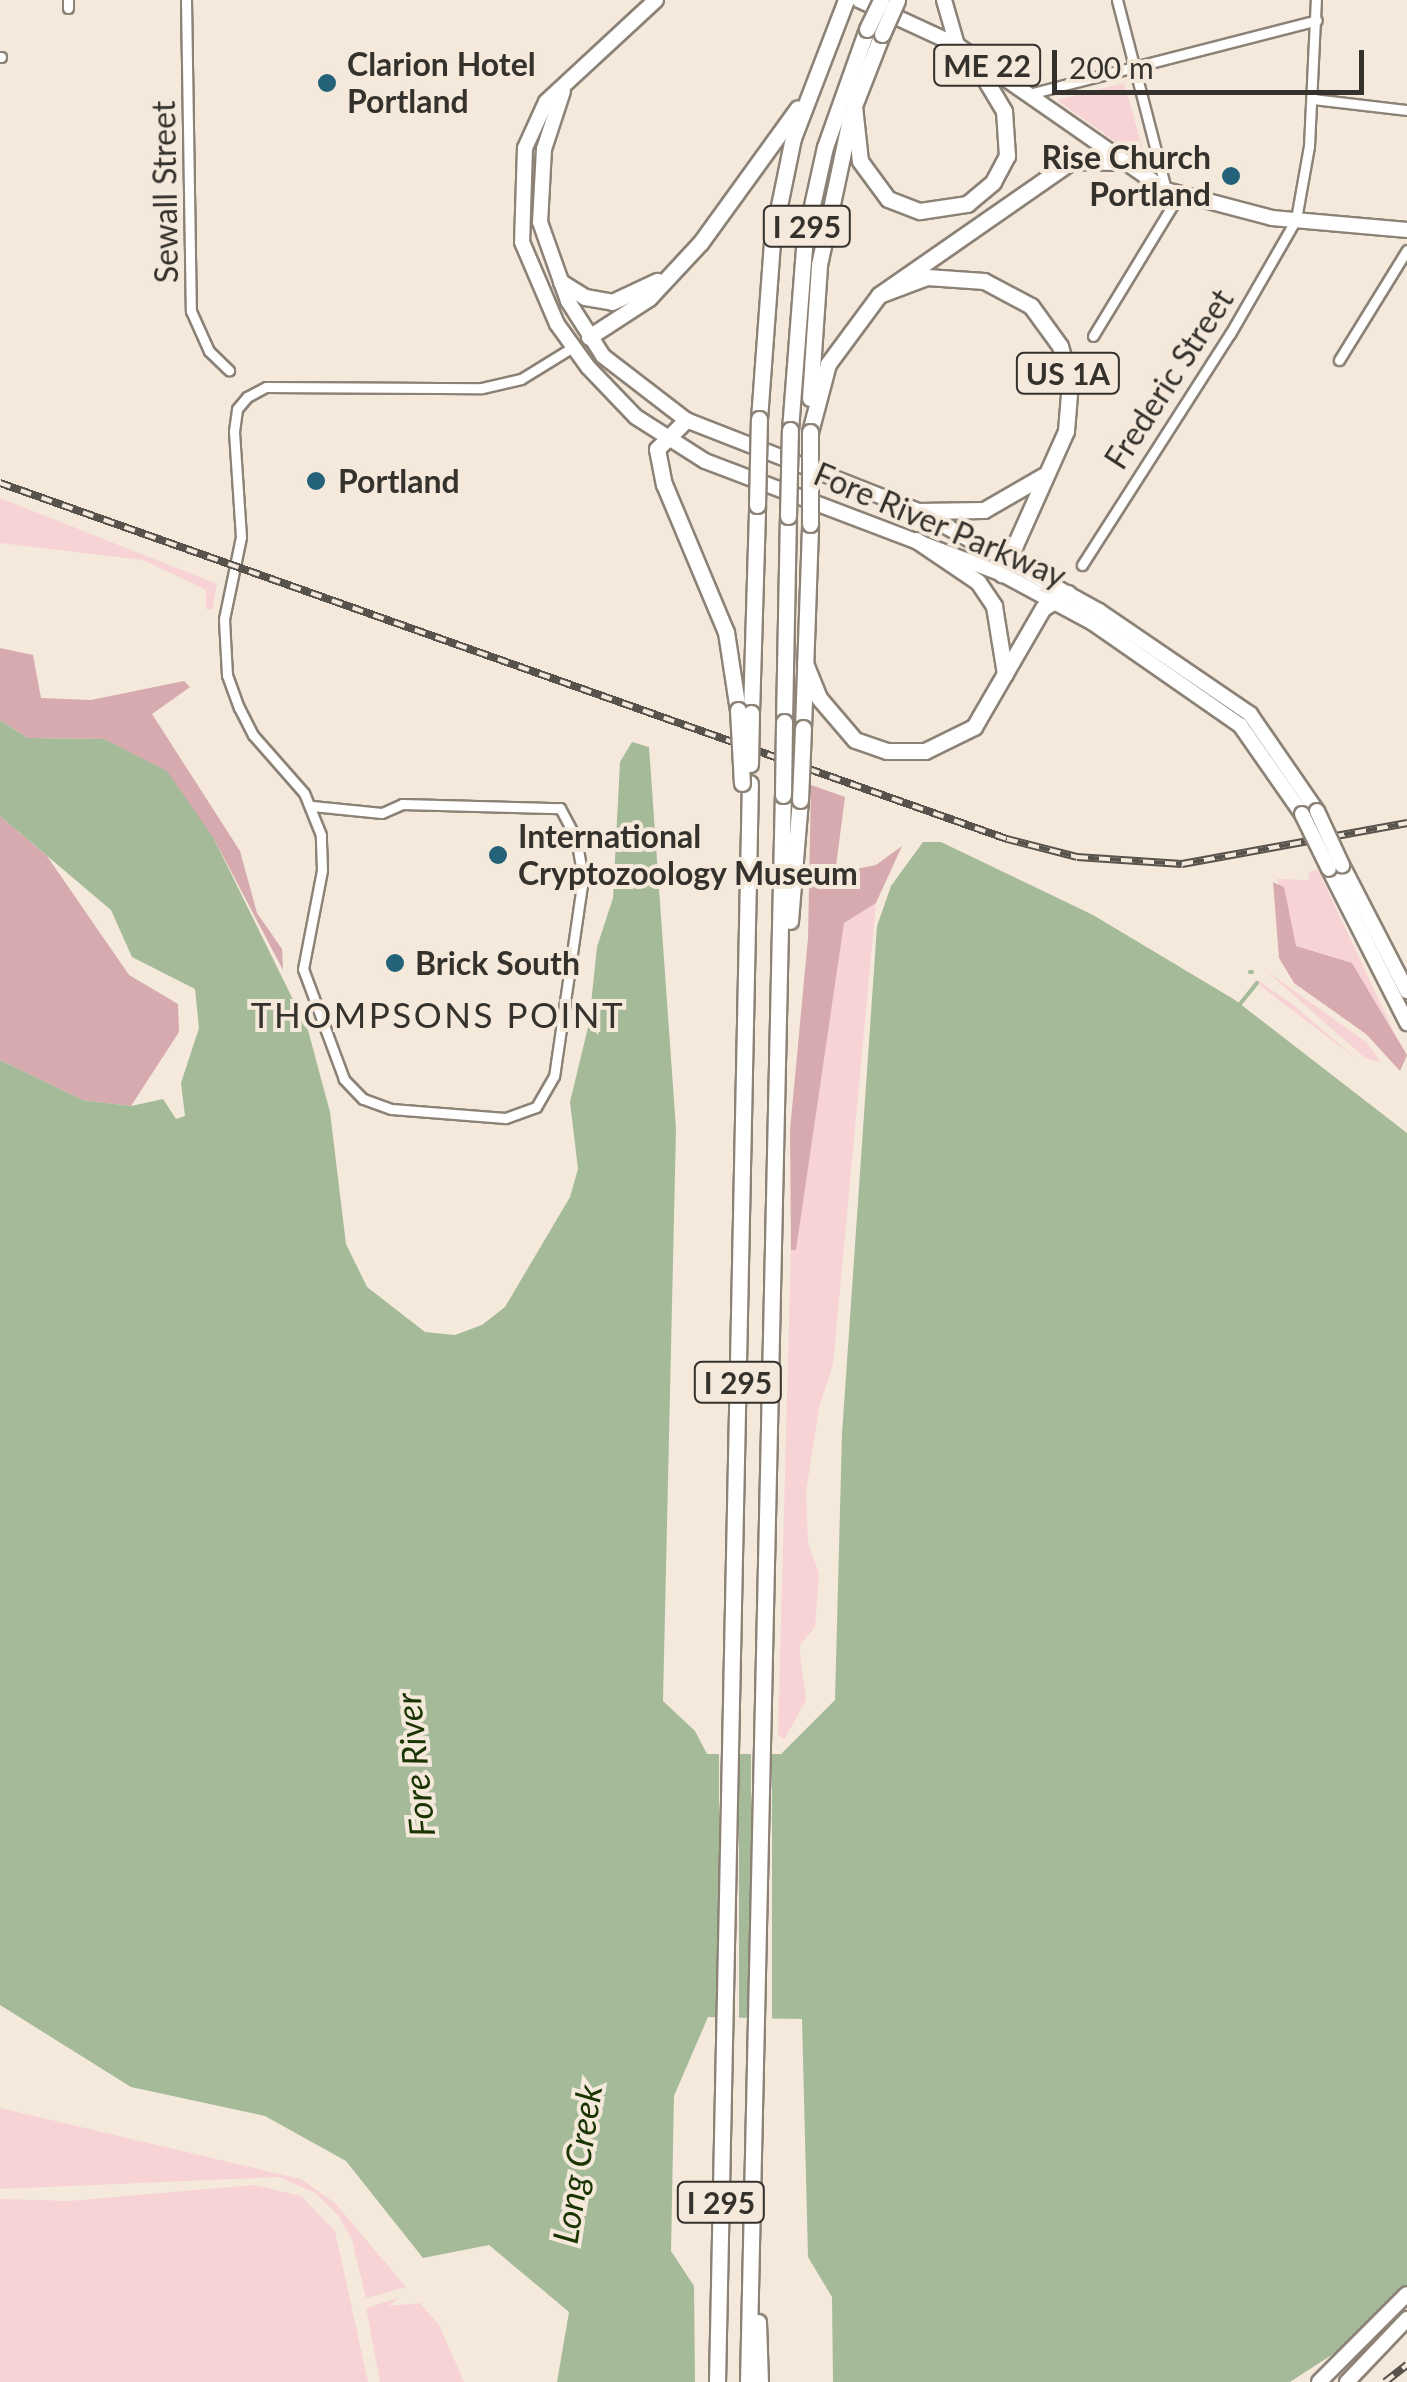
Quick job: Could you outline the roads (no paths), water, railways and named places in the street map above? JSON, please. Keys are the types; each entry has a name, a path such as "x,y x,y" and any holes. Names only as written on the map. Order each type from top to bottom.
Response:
{"highway":[{"name":"I 295","path":"717,2382 748,872 744,712 759,419 772,240 806,96 846,0"},
{"name":"I 295","path":"748,2382 790,430 805,238 825,146 874,32 881,0"},
{"path":"779,1045 800,800 810,432 819,265 874,32 897,0"},
{"path":"854,106 860,161 888,199 920,211 967,204 1000,171 1009,140 999,100 963,50"},
{"path":"589,337 649,298 664,277 702,242 806,96"},
{"path":"810,432 828,364 879,295 1072,161 1119,162"},
{"path":"561,282 585,297 612,302 664,277"},
{"name":"US 1A","path":"879,295 926,277 965,277 1004,288 1039,314 1060,346 1071,395 1066,430 1004,568"},
{"path":"686,420 657,449 664,484 726,632 744,712"},
{"path":"918,511 984,510 1046,474"},
{"path":"916,540 986,594 1002,626 1005,674"},
{"path":"805,663 819,698 855,740 903,752 961,737 990,704 1052,600 1068,593"},
{"path":"750,2258 760,2382"}],"main road":[{"path":"636,23 638,0"},
{"name":"Fore River Parkway","path":"656,0 636,23 546,102 525,148 519,216 536,281 574,347 664,439 916,540 1068,593 1245,720 1282,752 1407,1022"},
{"name":"ME 22","path":"859,0 963,50 1119,162 1173,191 1296,219 1407,230"},
{"path":"944,0 963,50"},
{"name":"Fore River Parkway","path":"563,90 537,197 546,247 589,337 639,387 686,420 918,511 1245,720 1273,766 1309,812"},
{"path":"574,347 589,337"},
{"name":"Fore River Parkway","path":"1336,867 1407,991"},
{"path":"1319,2382 1407,2294"},
{"path":"1346,2382 1407,2320"}],"street":[{"name":"Sewall Street","path":"186,0 191,311 209,351 228,370"},
{"path":"1093,336 1173,191 1118,0"},
{"path":"1296,219 1313,98 1316,0"},
{"path":"1028,94 1317,20"},
{"path":"1313,98 1407,110"},
{"name":"Frederic Street","path":"1082,565 1230,334 1296,219"},
{"path":"1339,360 1407,250"},
{"path":"312,806 382,813 402,804 560,808 576,838 583,878 554,1076 536,1107 505,1118 391,1109 363,1099 344,1079 303,969 322,870 312,806 253,735 227,675 224,619 241,537 237,409 266,388 504,384 574,347"}],"water":[{"path":"0,720 28,738 104,739 167,771 214,839 308,1030 330,1112 346,1244 367,1287 425,1332 455,1335 482,1325 505,1307 570,1197 578,1169 570,1102 589,1023 597,947 613,898 620,762 632,742 649,747 676,1129 663,1701 695,1731 707,1754 781,1754 835,1700 842,1434 877,926 891,886 923,842 941,842 1093,915 1235,1000 1407,1133 1407,2306 1290,2382 833,2382 832,2297 808,2257 802,2019 708,2017 674,2096 671,2251 694,2286 695,2382 557,2382 569,2312 489,2245 423,2258 346,2161 265,2116 131,2087 0,2005 0,1060 83,1100 131,1106 163,1099 176,1119 185,1116 181,1083 199,1028 195,989 132,957 111,910 0,816"}],"waterway":[{"path":"1240,1004 1257,983"}],"railway":[{"path":"0,483 1007,839 1077,857 1182,864 1407,823"},
{"path":"1385,2382 1407,2365"}],"place":[{"name":"Clarion Hotel Portland","path":"327,83"},
{"name":"Rise Church Portland","path":"1231,176"},
{"name":"Portland","path":"316,481"},
{"name":"International Cryptozoology Museum","path":"498,855"},
{"name":"Brick South","path":"395,963"}],"district":[{"name":"THOMPSONS POINT","path":"438,1014"}],"water label":[{"name":"Fore River","path":"414,1765"},
{"name":"Long Creek","path":"576,2164"}]}
